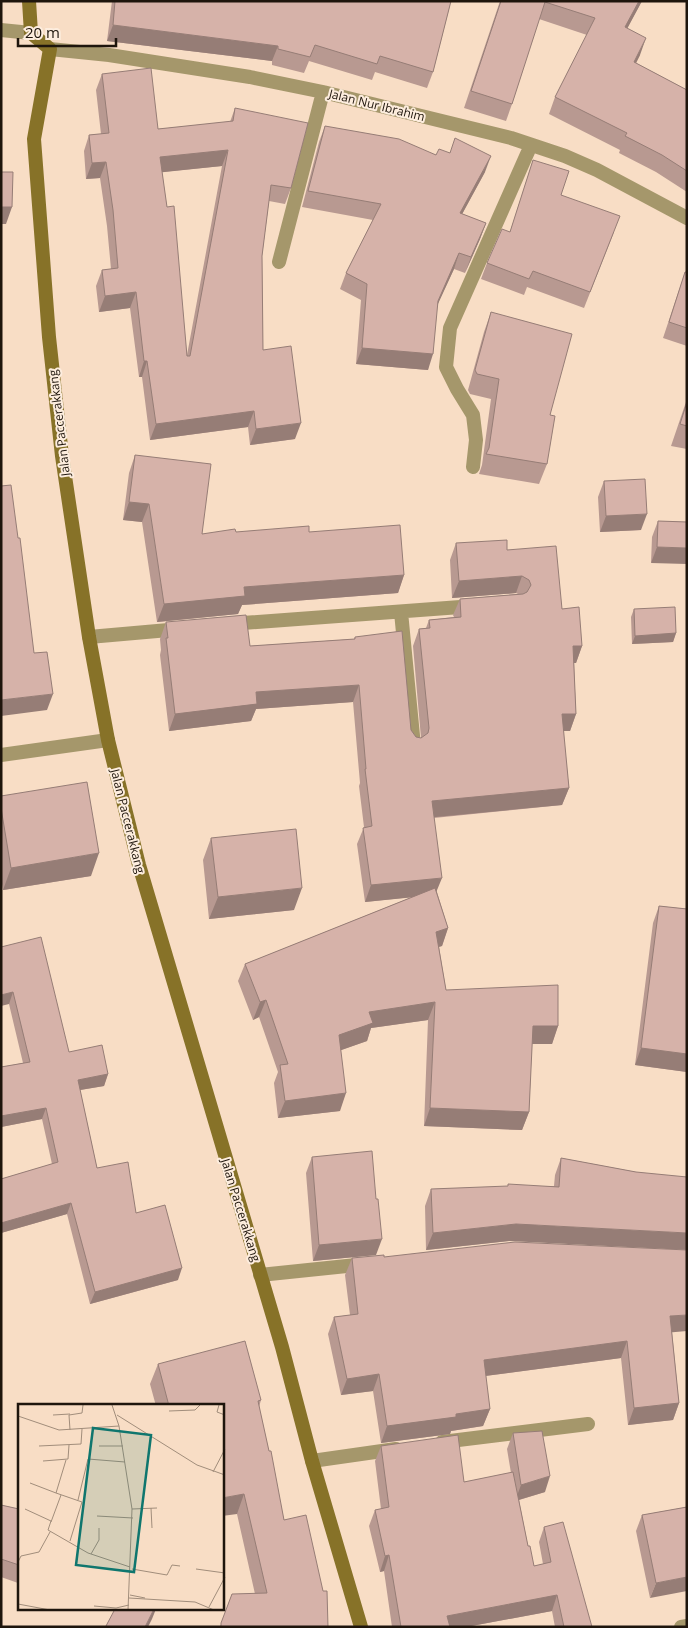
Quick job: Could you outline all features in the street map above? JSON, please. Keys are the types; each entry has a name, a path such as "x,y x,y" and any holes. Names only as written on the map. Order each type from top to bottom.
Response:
{"main road":[{"path":"29,1 30,33 50,49"},
{"name":"Jalan Paccerakkang","path":"50,49 34,139 49,337 61,446 89,638 108,740 139,865 282,1347 312,1461 361,1627"}],"street":[{"path":"1,30 30,33"},
{"name":"Jalan Nur Ibrahim","path":"50,49 109,54 250,77 323,92 511,138 565,156 597,170 687,218"},
{"path":"279,262 323,92"},
{"path":"473,467 476,440 473,415 446,367 450,328 531,145"},
{"path":"211,626 487,605"},
{"path":"401,612 414,746"},
{"path":"89,638 192,628"},
{"path":"1,755 108,740"},
{"path":"260,1275 375,1264"},
{"path":"426,1444 588,1424"},
{"path":"312,1461 407,1447"},
{"path":"681,1627 687,1626"}],"building":[{"path":"115,1 451,1 433,72 380,56 377,64 315,45 310,57 278,49 278,46 113,25"},
{"path":"501,1 639,1 625,27 646,38 634,62 687,90 687,171 662,155 625,136 627,133 555,97 595,18 545,2 512,104 471,91"},
{"path":"151,68 158,129 233,121 235,108 308,123 291,188 271,185 262,256 263,350 291,346 301,423 256,429 254,411 156,424 147,361 144,361 136,292 105,296 102,270 118,268 113,210 106,162 92,163 89,135 109,133 102,74","holes":["228,150 190,356 187,356 174,206 167,207 160,157"]},
{"path":"325,126 399,139 436,155 439,149 450,153 455,138 491,156 460,213 486,223 471,257 459,253 438,301 433,354 362,348 367,284 346,273 381,204 308,191"},
{"path":"533,160 569,171 561,195 620,216 590,292 533,271 529,279 487,263 502,229 510,232"},
{"path":"1,172 13,172 12,207 1,207"},
{"path":"685,272 687,272 687,328 669,322"},
{"path":"491,312 572,334 550,415 555,416 547,464 486,454 489,448 499,379 477,374 475,370"},
{"path":"687,402 687,426 680,424"},
{"path":"135,455 211,464 202,534 235,529 236,532 309,526 309,532 400,525 404,575 244,587 245,596 164,604 149,504 129,502"},
{"path":"645,479 647,514 606,516 604,481"},
{"path":"11,485 18,538 20,538 34,653 47,652 53,694 1,700 1,486"},
{"path":"658,521 687,522 687,548 657,547"},
{"path":"507,540 507,550 556,546 562,609 579,607 582,646 573,646 576,714 562,714 569,788 432,801 442,878 371,885 363,828 372,826 365,769 359,685 256,692 257,704 175,714 166,638 168,638 166,622 246,615 250,646 355,639 355,637 402,631 411,730 416,737 421,738 428,733 429,728 419,629 430,628 429,620 461,617 460,599 523,594 527,592 531,585 529,580 522,576 459,581 456,543"},
{"path":"675,607 676,633 635,636 634,609"},
{"path":"87,782 99,853 11,868 1,808 1,796"},
{"path":"296,829 302,888 218,897 211,838"},
{"path":"435,888 448,928 436,932 446,990 558,985 558,1026 533,1026 529,1112 430,1108 435,1002 369,1012 373,1023 339,1035 346,1093 285,1101 280,1065 288,1064 266,1000 260,1002 245,964"},
{"path":"659,906 687,909 687,1054 641,1048"},
{"path":"41,937 69,1052 102,1045 108,1074 78,1080 97,1168 128,1162 136,1213 165,1205 182,1268 95,1292 71,1203 1,1223 1,1179 58,1162 46,1108 1,1116 1,1067 30,1062 13,992 1,995 1,947"},
{"path":"372,1151 382,1239 319,1245 312,1157"},
{"path":"561,1158 636,1172 687,1177 687,1233 516,1224 433,1233 431,1189 508,1186 508,1184 559,1187"},
{"path":"515,1242 687,1250 687,1315 670,1316 679,1403 634,1408 627,1341 484,1360 490,1409 456,1414 456,1417 387,1426 379,1374 347,1379 334,1317 358,1314 352,1258 384,1255 384,1257"},
{"path":"245,1341 261,1400 258,1401 269,1451 271,1451 284,1520 306,1515 323,1591 327,1591 328,1627 221,1627 232,1594 267,1593 244,1494 224,1498 224,1404 168,1404 158,1364"},
{"path":"542,1431 550,1476 521,1485 513,1433"},
{"path":"458,1435 464,1482 513,1472 534,1566 551,1562 544,1527 563,1522 592,1627 564,1627 557,1595 447,1616 450,1627 401,1627 389,1555 385,1556 375,1510 389,1507 381,1446"},
{"path":"1,1505 18,1509 18,1565 1,1559"},
{"path":"687,1507 687,1577 656,1583 642,1515"},
{"path":"114,1610 154,1610 145,1627 106,1626"}]}
